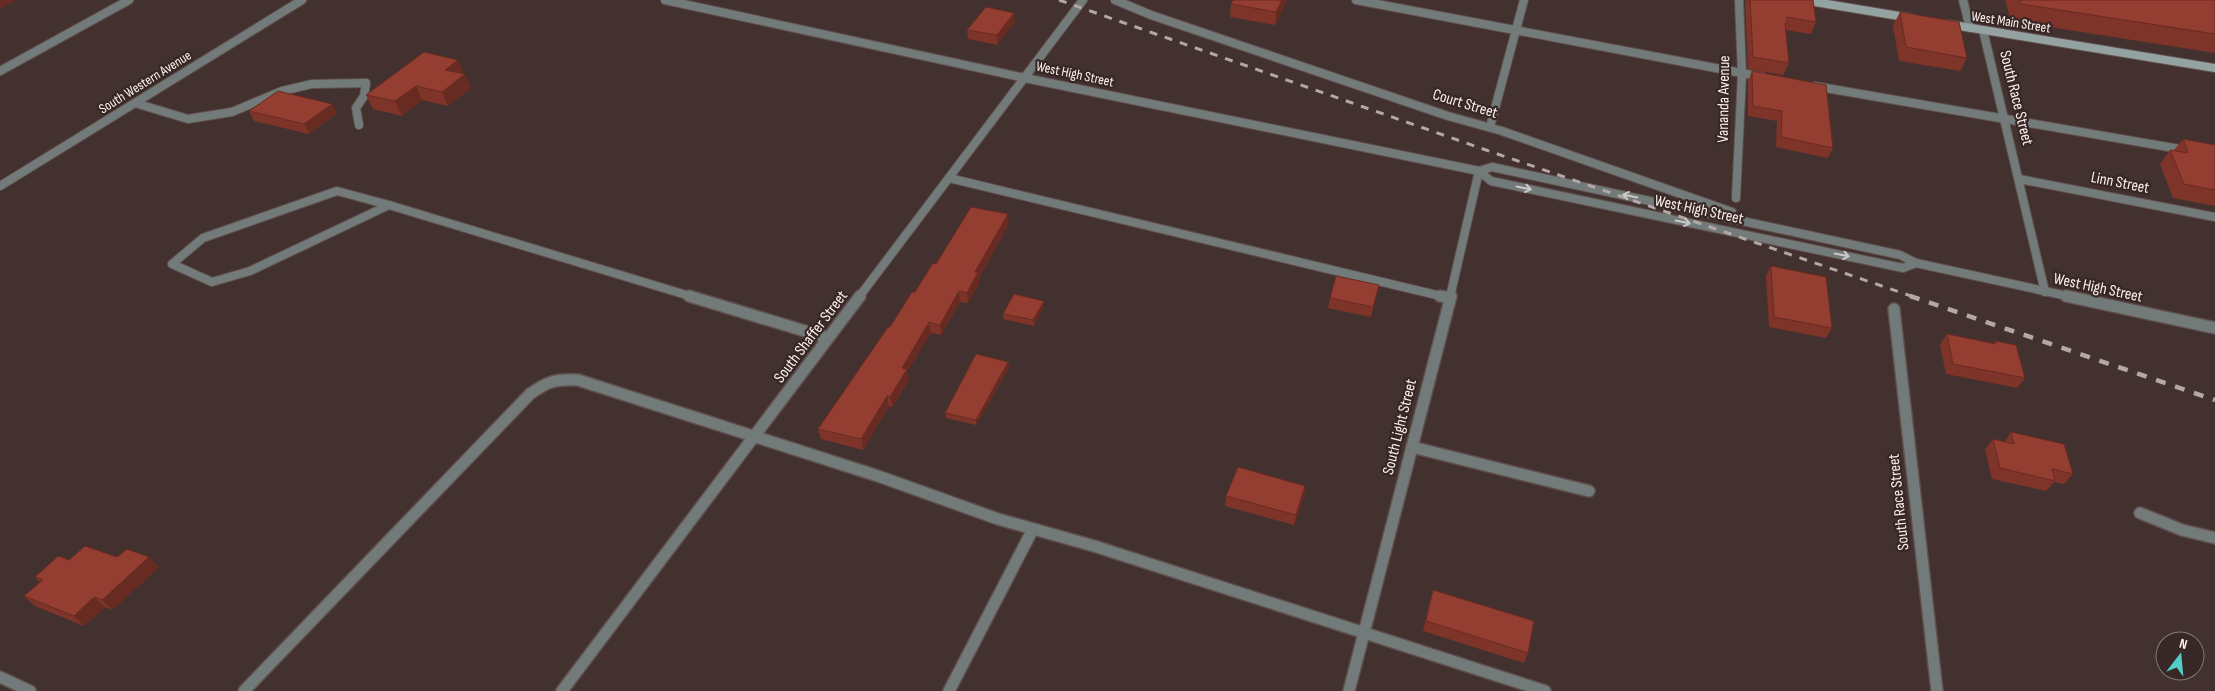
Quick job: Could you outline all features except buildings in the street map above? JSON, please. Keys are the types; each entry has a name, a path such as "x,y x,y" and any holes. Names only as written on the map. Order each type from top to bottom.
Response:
{"street":[{"path":"1,69 129,0"},
{"name":"South Western Avenue","path":"0,186 302,0"},
{"name":"West High Street","path":"665,0 1025,78 1480,171 1492,167 1807,234 1900,255 1916,263 2215,328"},
{"path":"693,6 700,0"},
{"name":"South Shaffer Street","path":"562,691 1082,0"},
{"name":"Court Street","path":"1115,0 1151,15 1448,116 1490,127 1741,215 1807,234"},
{"path":"1356,0 1516,29 1770,79"},
{"path":"1490,127 1524,0"},
{"name":"Vananda Avenue","path":"1736,198 1742,74 1738,0"},
{"path":"1803,0 1921,20"},
{"path":"1963,0 1970,28"},
{"name":"West Main Street","path":"1941,23 2215,68"},
{"name":"South Race Street","path":"1983,30 2045,292"},
{"path":"135,103 188,119 232,112 282,91 312,84 366,83 364,96 356,108 359,124"},
{"path":"1808,86 2215,155"},
{"name":"West High Street","path":"1480,171 1490,181 1903,268 1916,263"},
{"name":"South Light Street","path":"1349,691 1450,298 1480,171"},
{"path":"949,178 1450,298"},
{"name":"Linn Street","path":"2019,179 2215,217"},
{"path":"389,205 250,271 212,282 172,264 203,238 338,191 389,205 828,338"},
{"name":"South Race Street","path":"1894,309 1937,691"},
{"path":"244,691 530,394 546,383 559,379 578,380 878,476 998,519 1094,546 1545,691"},
{"path":"1412,447 1589,491"},
{"path":"2140,513 2182,530 2215,538"},
{"path":"949,691 1033,529"},
{"path":"0,677 30,691"}],"railway":[{"path":"1059,0 1486,150 1914,297"},
{"path":"1910,296 2215,400"}]}
